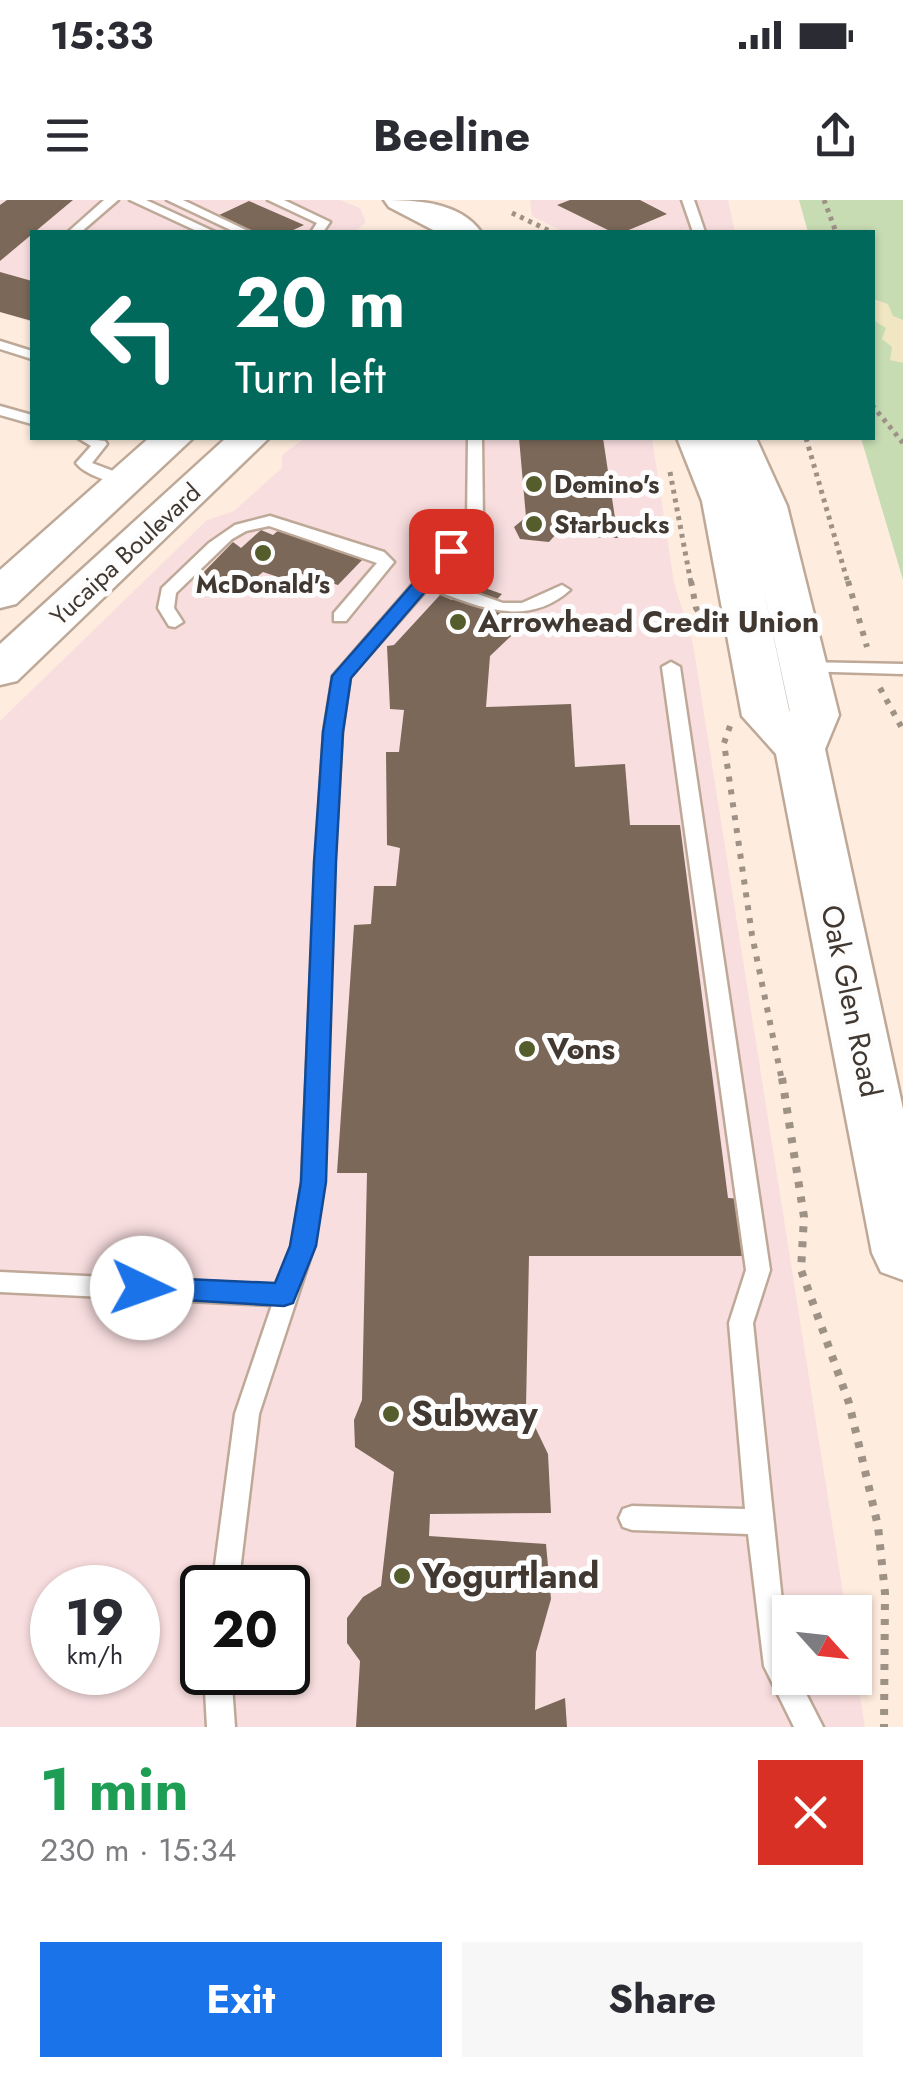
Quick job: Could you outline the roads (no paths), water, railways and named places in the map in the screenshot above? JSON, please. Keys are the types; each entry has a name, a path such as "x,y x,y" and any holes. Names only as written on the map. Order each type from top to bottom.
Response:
{"main road":[{"path":"395,230 417,203 474,225"},
{"name":"Yucaipa Boulevard","path":"0,594 172,440"},
{"name":"Yucaipa Boulevard","path":"0,670 247,440"},
{"name":"Oak Glen Road","path":"737,440 766,506 815,715 800,750 903,1253"},
{"path":"684,447 723,502 766,716 800,750"}],"lane":[{"path":"76,230 112,200"},
{"path":"136,200 204,230"},
{"path":"174,200 240,230"},
{"path":"274,200 324,222 318,230"},
{"path":"688,200 698,230"},
{"path":"166,230 179,219"},
{"path":"0,345 30,354"},
{"path":"0,410 30,419"},
{"path":"90,440 100,444 84,463 87,467 124,480"},
{"path":"227,1565 248,1414 303,1246 313,1182 325,862 333,732 342,676 475,524 475,440"},
{"path":"176,622 166,608 168,592 237,527 253,520 288,526 378,555 386,562 340,617"},
{"path":"424,581 501,608 526,608 562,590"},
{"path":"671,667 758,1270 742,1323 759,1522 778,1666 809,1727"},
{"path":"804,667 903,669"},
{"path":"0,1282 284,1295"},
{"path":"632,1518 759,1522"},
{"path":"219,1695 221,1727"}],"place":[{"name":"Domino's","path":"534,484"},
{"name":"Starbucks","path":"534,524"},
{"name":"McDonald's","path":"263,553"},
{"name":"Arrowhead Credit Union","path":"458,622"},
{"name":"Vons","path":"527,1049"},
{"name":"Subway","path":"391,1414"},
{"name":"Yogurtland","path":"402,1576"}]}
